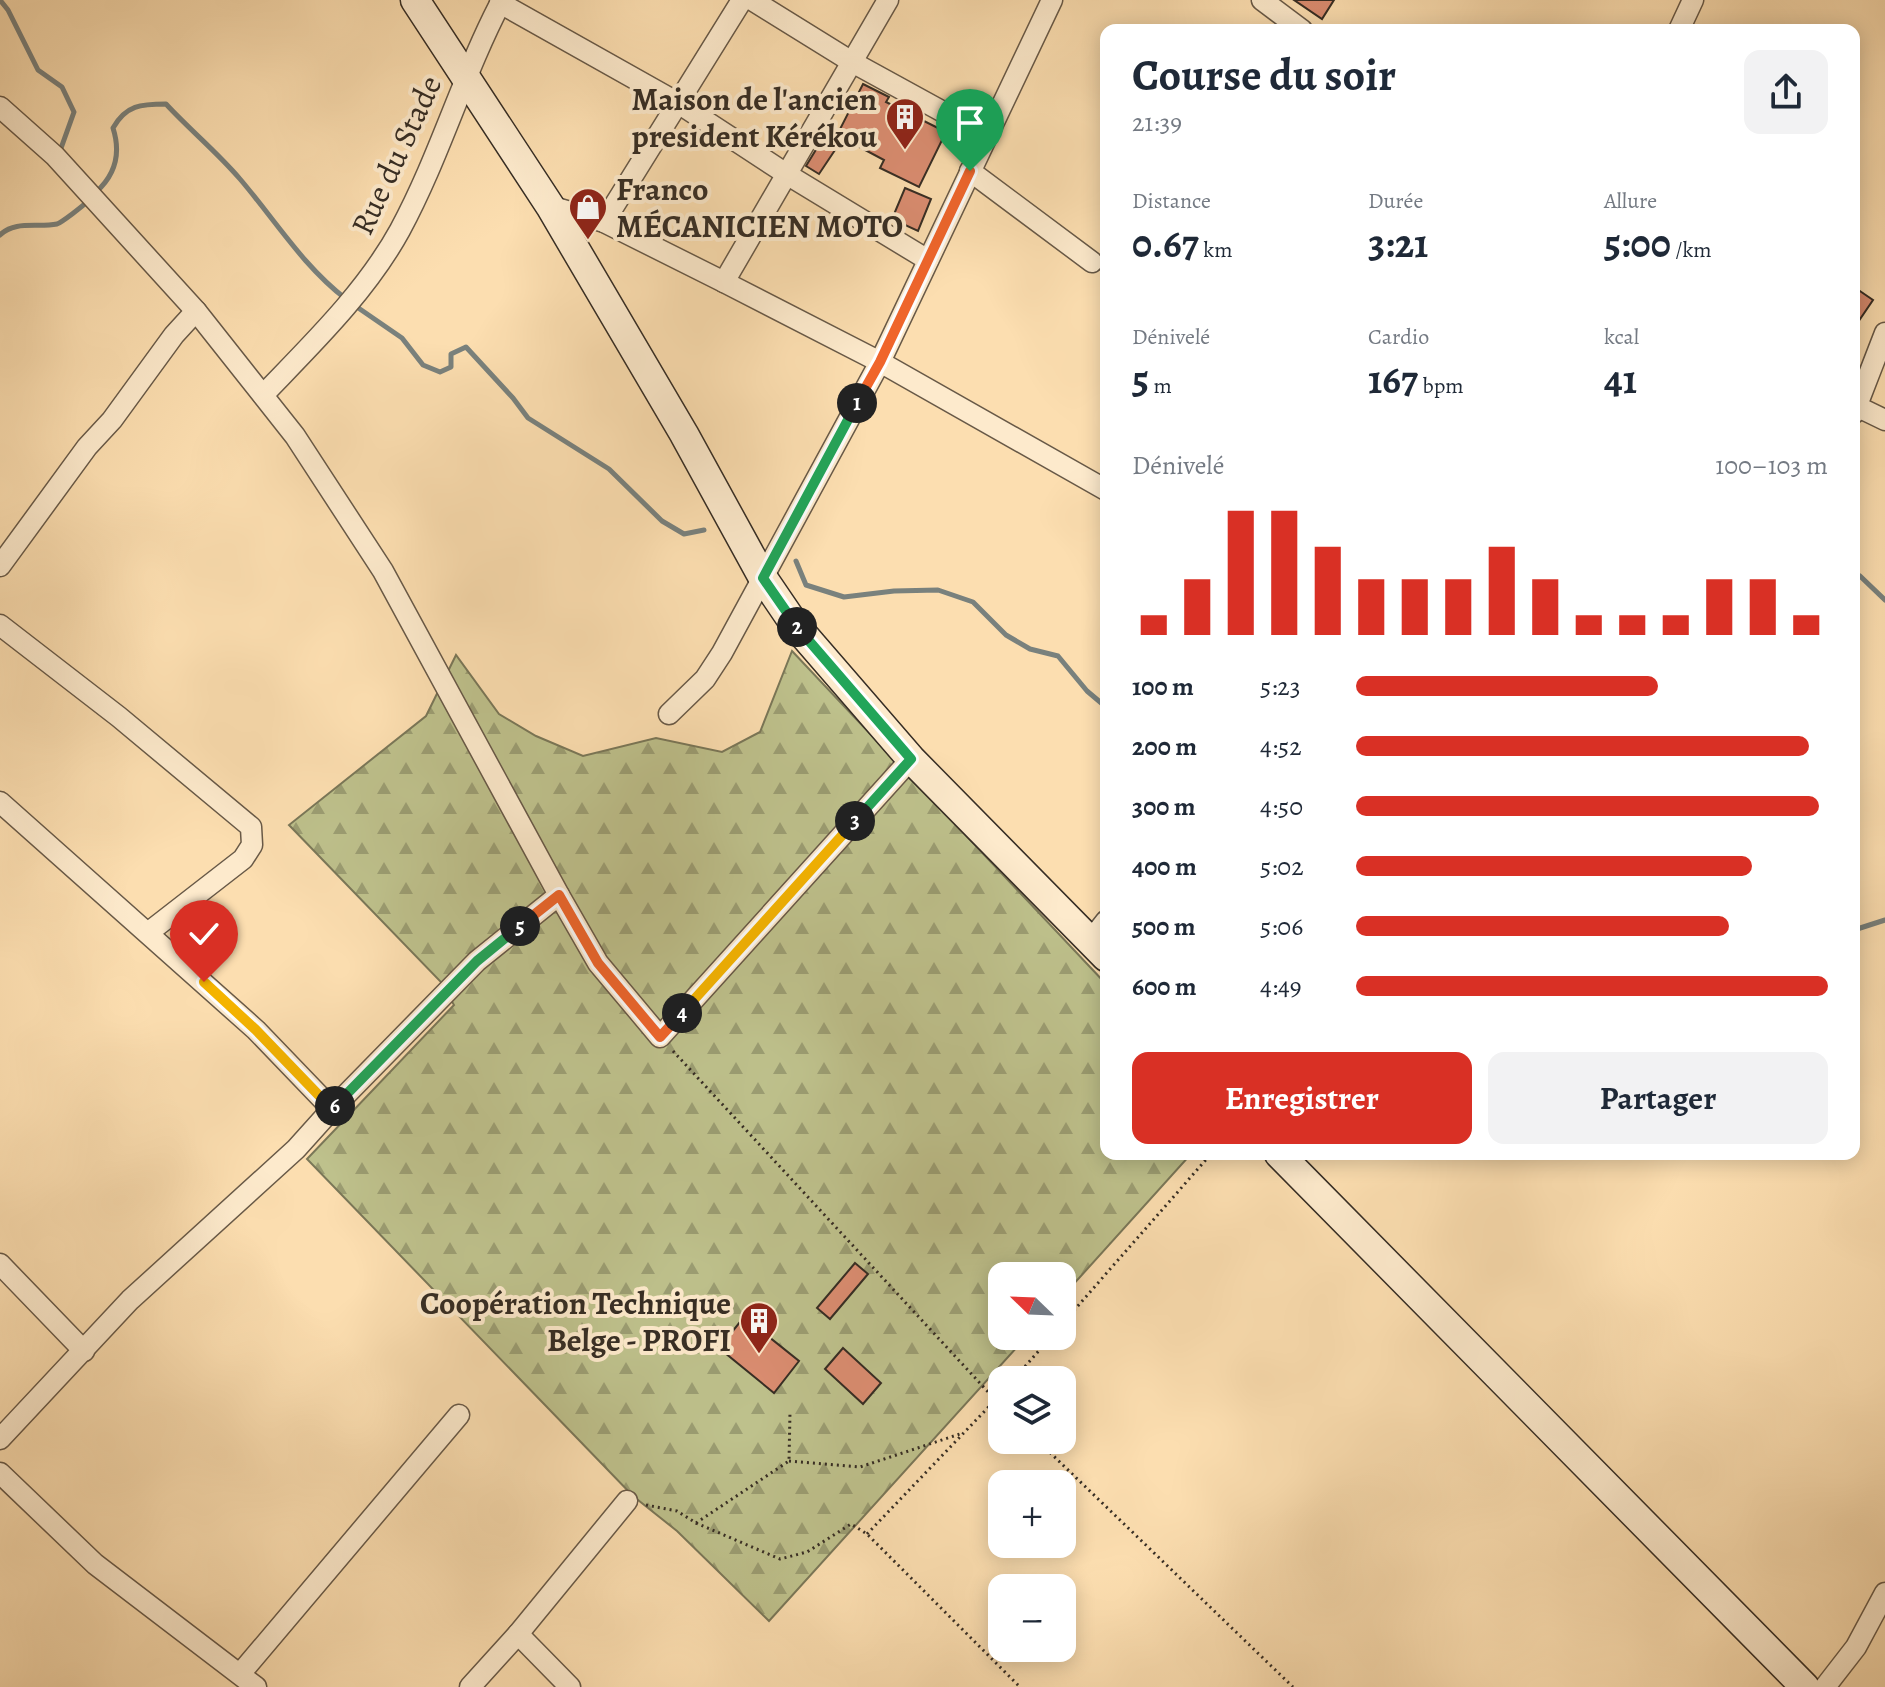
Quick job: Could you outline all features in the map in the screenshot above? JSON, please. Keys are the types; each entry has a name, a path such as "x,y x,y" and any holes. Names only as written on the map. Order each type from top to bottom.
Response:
{"street":[{"path":"415,0 550,206 684,434 763,578 795,625 911,759 1100,939"},
{"path":"604,222 742,0"},
{"path":"752,0 852,62 987,136"},
{"path":"724,282 888,0"},
{"path":"669,714 705,679 880,362 1052,0"},
{"path":"1262,0 1294,24"},
{"path":"1682,24 1693,0"},
{"path":"501,2 678,103 788,175 928,260"},
{"name":"Rue du Stade","path":"263,395 347,304 399,231 501,2"},
{"path":"0,107 55,156 196,311 295,436 383,571 598,963 660,1037 911,759"},
{"path":"970,171 1092,262"},
{"path":"550,206 604,222 724,282 880,362 1100,487"},
{"path":"0,566 87,447 112,420 174,335 196,311"},
{"path":"1860,396 1885,333"},
{"path":"1860,410 1885,420"},
{"path":"0,625 119,717 251,827 252,845 243,859 149,932"},
{"path":"0,802 256,1030 332,1109"},
{"path":"0,1439 130,1300 296,1149 477,961 559,895"},
{"path":"1285,1160 1805,1687"},
{"path":"0,1264 84,1351"},
{"path":"0,1473 95,1564 248,1680 459,1415"},
{"path":"470,1687 518,1634 627,1501"},
{"path":"1825,1687 1856,1647 1885,1593"},
{"path":"518,1634 570,1687"}],"path":[{"path":"660,1037 988,1392"},
{"path":"1076,1308 1206,1160"},
{"path":"1025,1366 1040,1350"},
{"path":"867,1534 988,1408"},
{"path":"789,1461 790,1412"},
{"path":"696,1523 789,1461 860,1467 966,1432"},
{"path":"1052,1454 1293,1687"},
{"path":"627,1501 677,1511 696,1523 780,1559 807,1552 851,1524 867,1534 1020,1687"}],"green space":[{"path":"792,651 1100,978 1100,1160 1186,1160 1076,1281 1076,1262 988,1262 988,1350 1014,1350 1000,1366 988,1366 988,1379 769,1621 677,1531 633,1496 307,1159 454,1005 441,982 289,825 426,716 456,655 499,714 536,736 583,756 656,738 722,752 760,732"}],"building":[{"path":"1294,0 1334,0 1322,19"},
{"path":"863,84 889,97 886,102 946,132 919,187 880,168 884,160 837,135"},
{"path":"825,135 839,144 819,174 806,166"},
{"path":"905,188 931,199 918,231 892,219"},
{"path":"1860,291 1873,300 1860,319"},
{"path":"855,1263 868,1274 830,1319 817,1308"},
{"name":"Coopération Technique Belge - PROFI","path":"744,1317 799,1361 774,1393 719,1348"},
{"path":"843,1348 881,1383 863,1404 825,1369"}],"waterway":[{"path":"0,0 38,70 62,87 74,112 60,151"},
{"path":"96,192 115,163 113,128 118,120 135,107 166,104 231,169 303,257 346,299"},
{"path":"0,235 20,226 57,224 88,201"},
{"path":"354,305 402,338 423,365 440,372 451,367 451,354 466,347 528,418 609,469 662,521 684,534 704,530"},
{"path":"796,561 806,585 844,597 938,590 973,602 1006,635 1030,649 1058,656 1100,702"},
{"path":"1860,576 1885,600"},
{"path":"1860,928 1885,920"}],"place":[{"name":"Maison de l'ancien president Kérékou","path":"905,151"},
{"name":"Franco MÉCANICIEN MOTO","path":"588,241"},
{"name":"Coopération Technique Belge - PROFI","path":"759,1355"}],"route":[{"path":"204,982 256,1030 332,1109 477,961 559,895 598,963 660,1037 911,759 795,625 763,578 880,362 970,171"}]}
